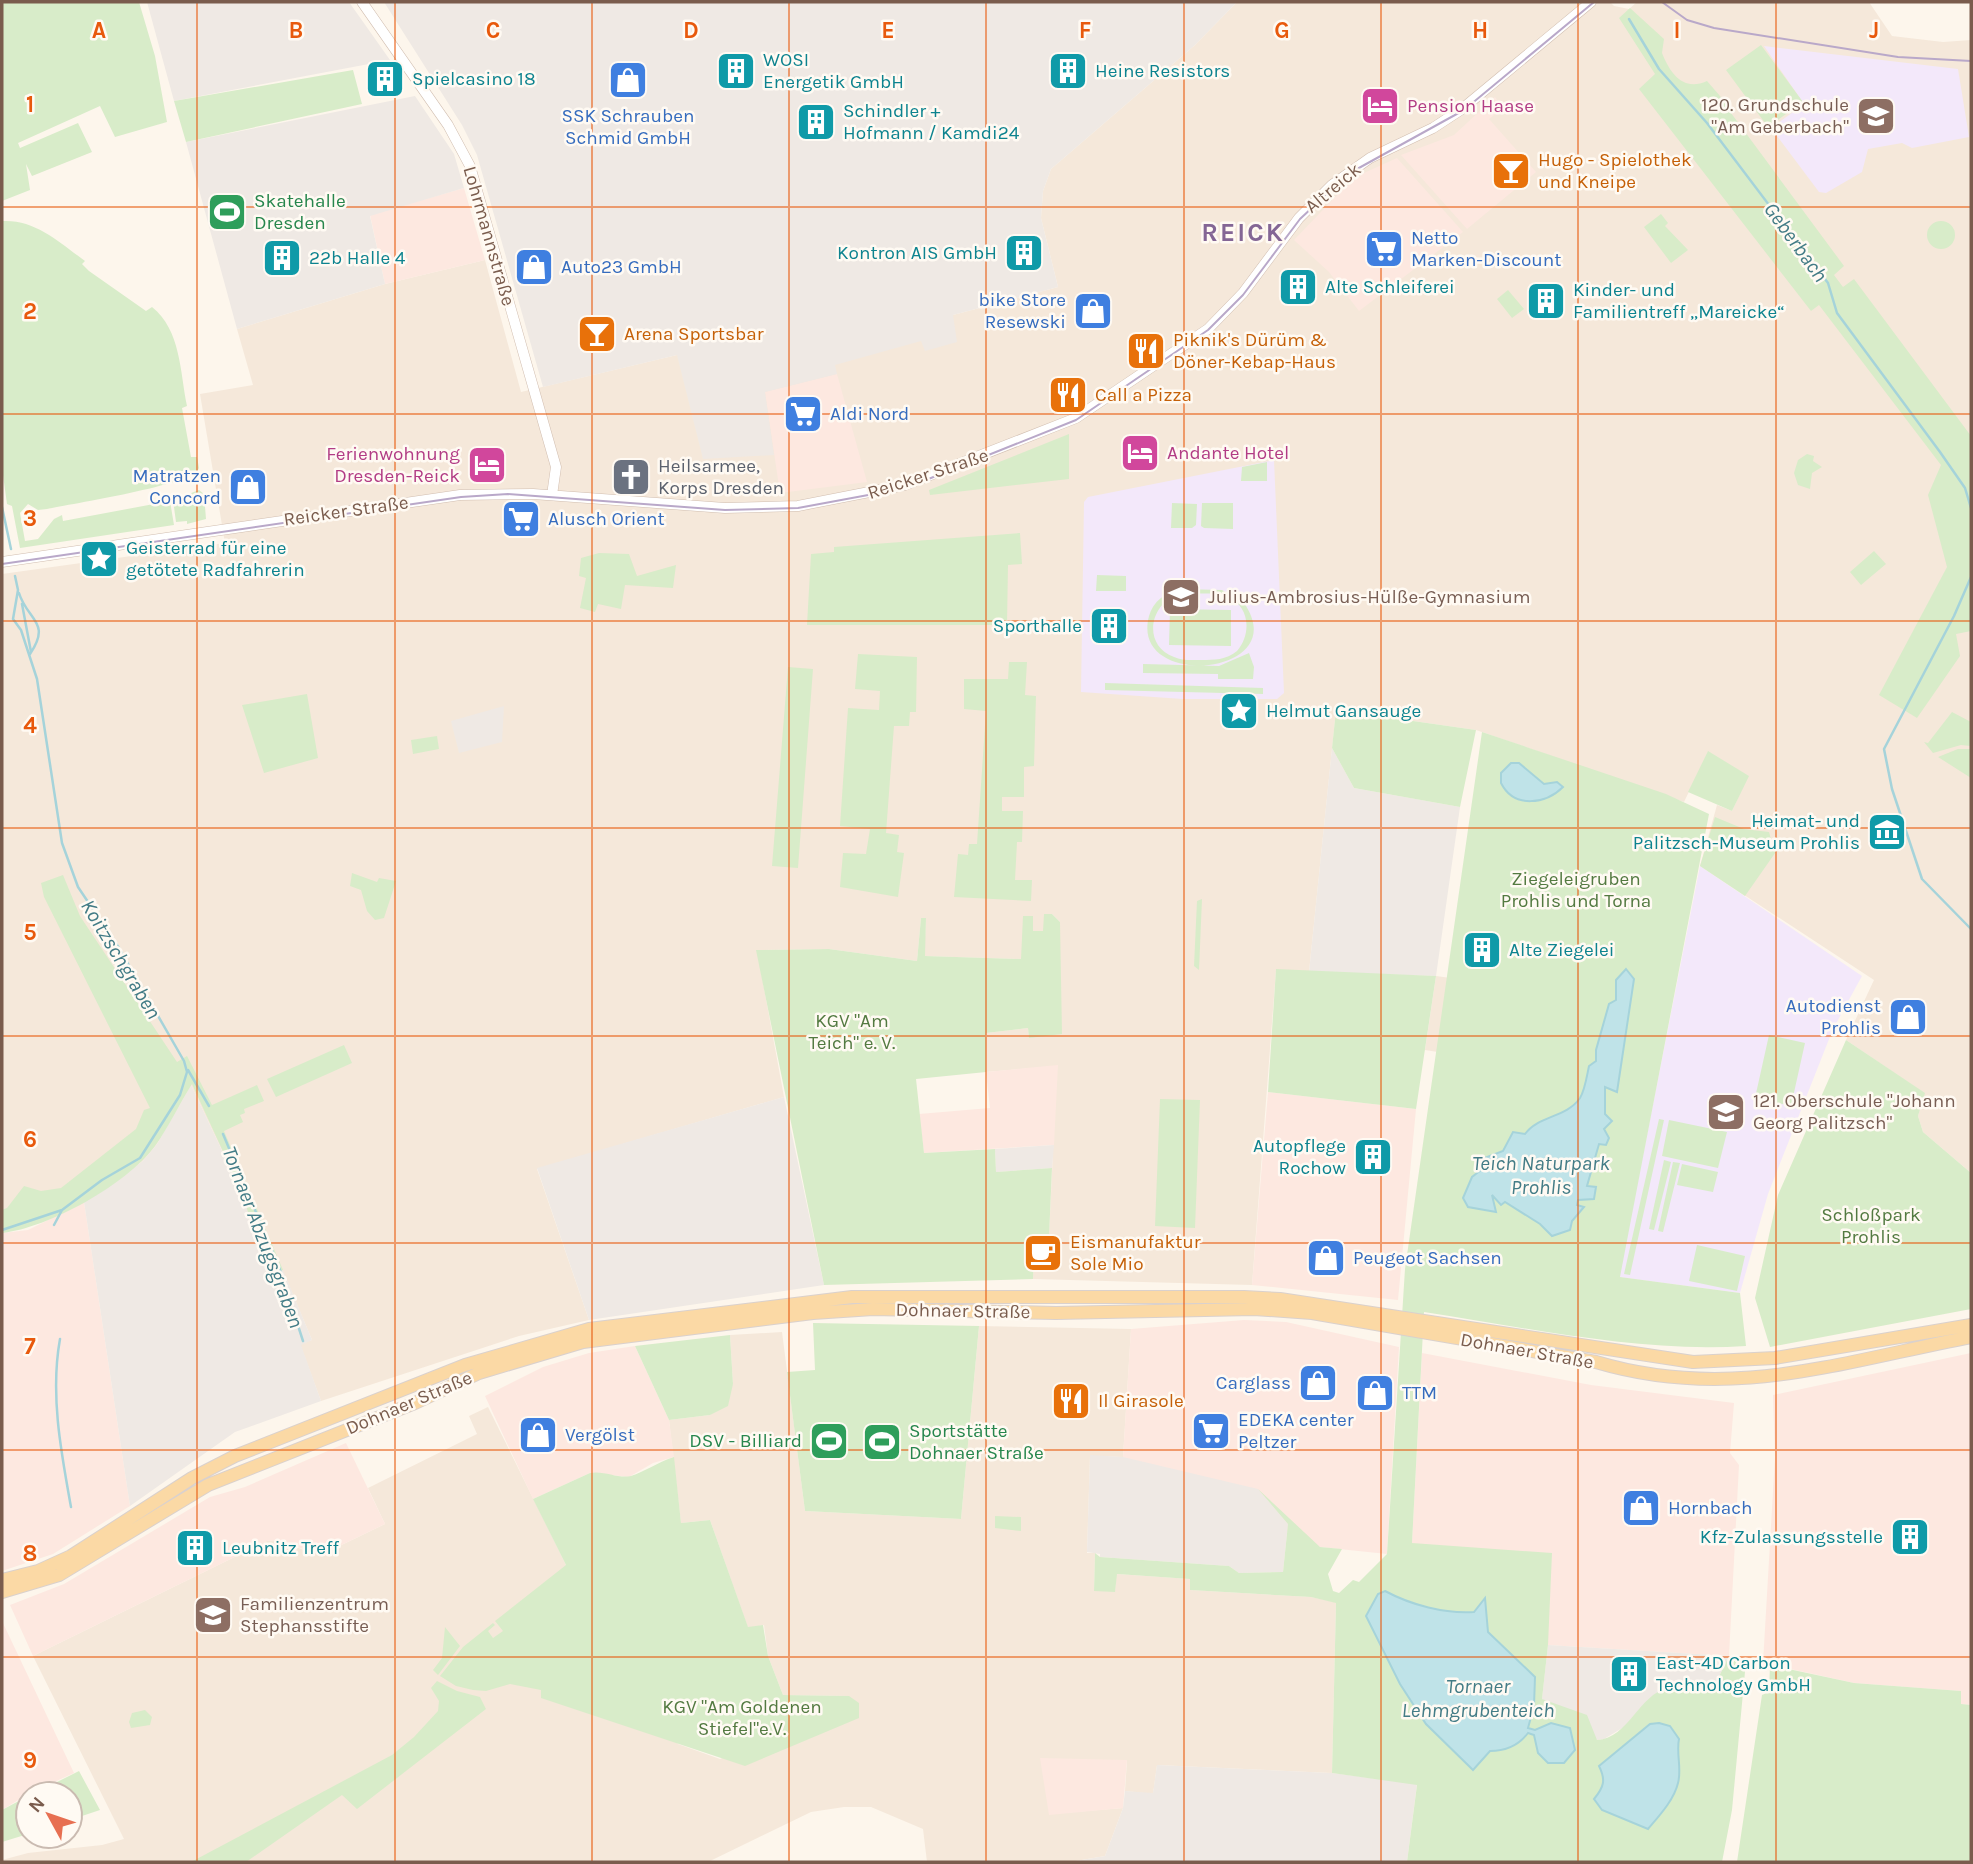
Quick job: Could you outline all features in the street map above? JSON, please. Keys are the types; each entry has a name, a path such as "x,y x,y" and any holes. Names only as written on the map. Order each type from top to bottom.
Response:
{"main road":[{"name":"Dohnaer Straße","path":"2,1580 38,1571 71,1556 192,1479 236,1456 465,1364 589,1329 852,1297 1244,1297 1280,1299 1677,1361 1706,1362 1776,1358 1971,1325"},
{"name":"Dohnaer Straße","path":"2,1592 59,1575 208,1485 415,1403 479,1373 583,1342 813,1313 873,1309 1056,1312 1268,1309 1312,1313 1595,1362 1626,1371 1688,1379 1724,1379 1808,1373 1971,1337"}],"street":[{"name":"Lohrmannstraße","path":"362,2 448,125 470,166 556,467 552,495"},
{"name":"Altreick","path":"1256,275 1287,232 1332,185 1370,158 1433,128 1462,109 1591,2"},
{"name":"Reicker Straße","path":"2,562 460,495 552,495 756,508 847,499 948,471 1090,411 1196,339 1230,308 1256,275"}],"shaded area":[{"path":"147,2 349,2 390,60 174,101"},
{"path":"384,2 1237,2 1195,45 1051,169 1043,191 1041,218 1058,287 953,315 957,342 925,351 921,341 835,365 837,374 765,392 774,455 703,459 677,355 543,387 477,155 462,125"},
{"path":"1237,2 1610,2 1614,6 1629,9 1637,2 1869,2 1892,36 1943,42 1971,40 1971,1173 1923,1132 1918,1116 1924,1093 1846,1040 1874,980 1700,866 1717,805 1732,811 1748,776 1708,752 1684,802 1476,730 1336,710 1309,972 1276,970 1252,1285 1033,1279 1035,1236 1049,1236 1057,1066 986,1072 984,1048 986,1033 1028,1028 1029,1037 1060,922 1052,914 1044,915 1044,931 1033,931 1022,959 924,956 926,919 921,918 917,961 829,949 757,950 784,1097 537,1169 589,1320 519,1336 321,1401 300,1344 312,1340 283,1271 273,1274 254,1234 243,1195 191,1085 157,1144 143,1161 63,1215 2,1233 2,574 225,543 200,394 253,385 237,329 385,284 485,260 521,392 677,355 953,315 1058,287 1041,218 1043,191 1051,169 1195,45"},
{"name":"120. Grundschule \"Am Geberbach\"","path":"1764,46 1958,69 1969,137 1912,148 1902,143 1868,149 1862,172 1826,193 1819,192 1771,128 1804,104"},
{"path":"415,96 454,154 464,188 370,216 385,284 237,329 186,142"},
{"path":"1495,97 1503,108 1489,119 1536,172 1467,229 1401,155 1454,135"},
{"path":"1397,158 1463,232 1359,311 1329,272 1294,240 1342,190 1364,173"},
{"path":"464,188 485,260 385,284 370,215"},
{"path":"837,374 867,482 780,493 765,392"},
{"name":"Julius-Ambrosius-Hülße-Gymnasium","path":"1274,460 1284,693 1277,699 1183,699 1081,692 1084,502 1088,497"},
{"path":"504,706 502,742 459,753 451,721"},
{"path":"1332,748 1354,788 1460,807 1436,976 1309,972"},
{"name":"121. Oberschule \"Johann Georg Palitzsch\"","path":"1700,866 1862,976 1833,1029 1768,1194 1740,1293 1619,1277"},
{"path":"1436,976 1487,983 1476,1058 1425,1050"},
{"path":"1058,1065 1054,1145 924,1153 919,1114 990,1108 986,1072"},
{"path":"191,1085 243,1195 254,1234 272,1273 283,1270 312,1340 301,1345 321,1401 235,1432 130,1506 84,1202 143,1161 157,1144"},
{"path":"1268,1092 1416,1109 1398,1300 1252,1285"},
{"path":"784,1097 824,1285 589,1320 537,1168"},
{"path":"1054,1145 1052,1168 996,1172 995,1149"},
{"path":"84,1202 130,1506 53,1554 2,1571 2,1233 28,1230"},
{"path":"1244,1320 1286,1322 1399,1347 1387,1554 1320,1547 1123,1457 1131,1329"},
{"path":"979,1326 1131,1329 1123,1457 1090,1456 1087,1553 1095,1553 1094,1590 1115,1591 1116,1574 1191,1579 1190,1590 1311,1597 1336,1602 1332,1773 1157,1765 1153,1794 1125,1791 1127,1760 1049,1814 1123,1808 1105,1856 1070,1862 927,1862 923,1829 871,1807 844,1807 811,1812 708,1862 2,1862 28,1853 84,1850 84,1847 124,1839 33,1656 267,1541 276,1540 307,1551 327,1552 385,1524 368,1488 477,1434 469,1416 488,1407 566,1565 678,1744 720,1759 849,1696 783,1695 768,1656 764,1625 748,1628 710,1520 681,1523 669,1420 710,1415 733,1384 730,1335 782,1332 805,1511 961,1519"},
{"path":"635,1346 669,1420 674,1457 653,1463 629,1477 590,1473 533,1499 485,1396 543,1367 589,1353"},
{"path":"1422,1353 1591,1385 1734,1403 1730,1453 1739,1465 1729,1656 1548,1645 1545,1633 1412,1543"},
{"path":"1971,1353 1971,1705 1960,1704 1961,1691 1854,1683 1763,1663 1775,1457 1773,1395"},
{"path":"346,1443 385,1524 327,1552 315,1553 276,1540 267,1541 33,1656 10,1605 64,1584 210,1497 245,1487"},
{"path":"1090,1455 1123,1457 1258,1489 1288,1524 1283,1572 1239,1573 1229,1566 1100,1557 1100,1554 1087,1552"},
{"path":"2,1621 74,1773 59,1780 14,1780 14,1803 2,1810"},
{"path":"1548,1645 1729,1656 1713,1689 1666,1688 1624,1727 1604,1739 1597,1740 1542,1699"},
{"path":"1040,1758 1127,1760 1123,1808 1049,1815"},
{"path":"1157,1765 1332,1773 1417,1784 1407,1862 1070,1862 1105,1856 1123,1808 1125,1791 1153,1793"}],"green space":[{"path":"2,2 139,2 155,56 167,122 115,137 100,106 18,143 20,148 78,123 92,152 32,176 26,164 30,190 2,201"},
{"path":"1630,8 1664,39 1662,53 1673,74 1691,84 1707,81 1733,111 1731,113 1844,266 1834,275 1843,287 1854,279 1971,436 1971,631 1956,634 1960,656 1917,718 1879,695 1947,567 1928,495 1941,465 1819,305 1811,311 1639,89 1655,74 1619,18"},
{"path":"1761,45 1803,102 1768,127 1726,70"},
{"path":"353,70 362,104 186,142 174,101"},
{"path":"1661,214 1668,223 1665,226 1688,250 1671,263 1644,227"},
{"path":"2,221 25,224 46,233 85,261 82,264 89,271 146,311 152,307 162,316 178,352 187,406 182,408 191,457 197,457 199,468 177,481 130,493 38,510 28,504 20,513 25,541 38,539 54,519 62,515 63,521 170,501 174,525 20,548 12,506 7,504 2,468"},
{"path":"1941,221 1951,225 1955,235 1951,245 1941,249 1931,245 1927,235 1931,225"},
{"path":"1508,290 1524,309 1512,318 1497,299"},
{"path":"1069,434 1069,479 930,495 929,490"},
{"path":"1807,454 1814,456 1813,461 1822,467 1812,473 1810,489 1798,485 1794,473 1798,460"},
{"path":"1267,462 1267,481 1241,481 1242,467"},
{"path":"199,490 204,494 206,519 187,524 187,521 176,522 173,500"},
{"path":"1172,503 1197,504 1196,525 1192,528 1171,528"},
{"path":"1202,503 1233,503 1233,529 1201,526"},
{"path":"1020,533 1022,564 1008,565 1007,625 807,625 811,554 834,552 834,547"},
{"path":"1874,551 1886,564 1861,585 1850,572"},
{"path":"599,553 629,554 637,576 676,565 673,588 625,585 621,609 598,604 595,612 580,608 586,578 579,576 581,558"},
{"path":"1097,575 1126,576 1126,591 1096,591"},
{"path":"1175,590 1222,590 1244,603 1254,628 1248,646 1231,659 1208,665 1184,664 1163,656 1149,640 1149,616 1157,602","holes":["1181,594 1226,596 1240,606 1246,620 1246,628 1242,644 1237,651 1229,656 1211,660 1184,660 1164,651 1154,634 1156,614 1170,598"]},
{"path":"1170,609 1231,610 1231,646 1169,645"},
{"path":"1249,653 1254,667 1253,679 1218,679 1218,674 1143,673 1143,664 1219,666"},
{"path":"858,654 917,657 916,712 910,712 909,726 894,726 886,833 899,835 897,852 904,853 898,897 840,887 843,853 866,854 870,829 840,826 848,708 879,710 880,691 855,689"},
{"path":"1009,662 1027,662 1025,695 1036,696 1034,766 1024,767 1024,797 1002,797 1002,811 1023,811 1022,842 1017,842 1015,880 1032,880 1031,901 954,897 958,854 968,855 969,844 977,844 986,711 964,709 964,679 1008,679"},
{"path":"788,667 813,669 798,868 772,866"},
{"path":"1105,683 1263,688 1263,694 1105,690"},
{"path":"307,694 318,758 264,773 242,705"},
{"path":"1336,710 1476,730 1460,807 1354,788 1332,748"},
{"path":"1952,712 1971,722 1971,746 1961,745 1933,753 1924,742 1928,743"},
{"name":"Ziegeleigruben Prohlis und Torna","path":"1482,732 1666,794 1709,814 1620,1277 1740,1293 1746,1346 1625,1343 1424,1312 1412,1543 1552,1553 1548,1645 1542,1699 1587,1715 1597,1740 1618,1732 1649,1698 1658,1692 1673,1687 1713,1689 1727,1660 1746,1661 1732,1810 1722,1862 1407,1862 1417,1785 1332,1773 1336,1603 1311,1597 1190,1590 1190,1579 1117,1574 1115,1592 1094,1591 1095,1553 1100,1557 1229,1566 1239,1573 1283,1572 1288,1524 1258,1489 1320,1547 1342,1549 1328,1574 1333,1591 1339,1593 1353,1580 1359,1582 1387,1554 1405,1269"},
{"path":"437,736 439,749 413,754 411,740"},
{"path":"1958,749 1971,749 1971,778 1938,757"},
{"path":"1708,751 1749,776 1732,811 1688,792"},
{"path":"1715,817 1744,829 1769,832 1771,839 1780,846 1745,896 1700,866"},
{"path":"352,873 377,882 379,878 396,881 384,918 375,920 367,911 361,890 350,886"},
{"path":"63,875 80,916 177,1062 187,1056 212,1105 257,1085 264,1101 244,1109 245,1113 240,1115 243,1122 224,1131 283,1270 273,1273 254,1233 243,1195 192,1084 155,1146 126,1175 86,1202 64,1213 42,1223 2,1233 2,1210 7,1208 24,1186 41,1191 61,1188 136,1129 144,1110 150,1108 44,897 41,883"},
{"path":"1202,899 1199,970 1194,966 1197,901"},
{"name":"KGV \"Am Teich\" e. V.","path":"1044,914 1052,914 1060,922 1062,1034 1029,1038 1028,1028 986,1033 986,1072 916,1079 924,1153 995,1149 996,1172 1052,1168 1049,1237 1035,1236 1033,1279 824,1285 756,950 829,949 917,961 921,918 926,918 925,956 1021,959 1023,916 1033,916 1033,931 1043,931"},
{"path":"1276,969 1436,976 1416,1109 1268,1092"},
{"path":"1769,1035 1805,1043 1791,1106 1755,1098"},
{"name":"Schloßpark Prohlis","path":"1846,1040 1925,1093 1918,1116 1923,1132 1971,1173 1971,1309 1770,1347 1755,1298 1778,1195"},
{"path":"344,1045 352,1063 276,1097 267,1079"},
{"path":"1160,1099 1200,1100 1195,1228 1155,1226"},
{"path":"1659,1119 1664,1120 1630,1275 1624,1274"},
{"path":"1669,1120 1727,1132 1718,1168 1662,1156"},
{"path":"1664,1160 1671,1162 1654,1230 1649,1229"},
{"path":"1673,1162 1680,1163 1663,1232 1658,1231"},
{"path":"1682,1164 1718,1172 1713,1192 1677,1185"},
{"path":"1697,1245 1745,1256 1737,1291 1689,1281"},
{"name":"Sportstätte Dohnaer Straße","path":"813,1323 979,1326 961,1519 805,1511 787,1372 815,1370"},
{"path":"730,1335 733,1384 728,1406 710,1415 669,1420 635,1346"},
{"name":"KGV \"Am Goldenen Stiefel\"e.V.","path":"674,1457 681,1523 710,1520 748,1627 763,1625 768,1656 783,1695 849,1696 859,1703 859,1718 745,1766 541,1698 541,1690 510,1684 486,1691 473,1690 456,1686 440,1676 463,1647 493,1623 495,1625 488,1631 493,1638 503,1631 495,1621 566,1565 533,1499 590,1473 631,1476"},
{"path":"995,1516 1021,1517 1021,1531 995,1528"},
{"path":"445,1627 460,1646 438,1675 433,1670 442,1658"},
{"path":"1770,1665 1854,1683 1961,1691 1961,1704 1971,1705 1971,1862 1737,1862 1762,1695 1769,1692"},
{"path":"437,1681 457,1691 480,1697 486,1709 357,1809 342,1795 246,1862 191,1862 392,1755 414,1737 438,1711 439,1701 431,1688"},
{"path":"145,1710 152,1717 150,1725 131,1728 129,1722 132,1713"},
{"path":"79,1771 84,1780 61,1780"},
{"path":"84,1780 100,1810 84,1815"},
{"path":"14,1804 14,1838 2,1842 2,1810"}],"water":[{"path":"1511,763 1519,763 1544,784 1557,782 1563,787 1539,800 1514,797 1501,783 1501,773"},
{"name":"Teich Naturpark Prohlis","path":"1626,969 1634,979 1617,1092 1605,1087 1605,1114 1612,1121 1604,1129 1609,1138 1606,1145 1599,1144 1587,1186 1596,1187 1594,1199 1578,1200 1577,1205 1584,1207 1572,1221 1570,1230 1552,1236 1540,1224 1505,1202 1501,1205 1492,1195 1496,1212 1468,1207 1463,1198 1472,1177 1481,1170 1482,1159 1503,1151 1513,1132 1525,1134 1538,1123 1574,1105 1580,1098 1589,1066 1596,1061 1596,1050 1609,1004 1616,1000 1616,980"},
{"name":"Tornaer Lehmgrubenteich","path":"1385,1591 1417,1604 1452,1612 1474,1612 1485,1598 1488,1632 1535,1677 1534,1706 1528,1728 1535,1730 1551,1723 1570,1728 1575,1750 1564,1763 1548,1763 1538,1753 1534,1735 1528,1733 1511,1747 1490,1751 1473,1770 1426,1724 1400,1684 1366,1616 1378,1594"},
{"path":"1650,1724 1670,1726 1679,1739 1679,1778 1670,1802 1648,1829 1602,1810 1594,1799 1603,1783 1599,1766"}],"waterway":[{"name":"Geberbach","path":"1629,19 1659,69 1707,123 1828,283 1837,313 1965,488 1971,508"},
{"name":"Koitzschgraben","path":"2,507 11,549"},
{"name":"Koitzschgraben","path":"2,1230 62,1210 102,1180 140,1158 180,1095 187,1072 184,1061 119,948 78,887 62,843 37,679 21,630 13,619 18,590 15,576"},
{"name":"Geberbach","path":"1971,577 1954,616 1884,749 1892,789 1922,879 1971,929"},
{"name":"Koitzschgraben","path":"19,593 38,628 39,635 30,654"},
{"name":"Koitzschgraben","path":"22,604 31,652"},
{"name":"Tornaer Abzugsgraben","path":"188,1070 209,1106"},
{"name":"Tornaer Abzugsgraben","path":"223,1134 279,1267 303,1341"},
{"path":"54,1225 62,1210"},
{"path":"60,1339 56,1402 71,1507"}],"tram line":[{"path":"2,564 461,497 508,494 725,510 798,508 906,488 1076,420 1208,330 1243,295 1300,219 1348,174 1464,110 1594,2"},
{"path":"1662,2 1687,20 1714,28 1898,57 1971,61"}],"place":[{"name":"WOSI Energetik GmbH","path":"736,71"},
{"name":"Heine Resistors","path":"1068,71"},
{"name":"Spielcasino 18","path":"385,79"},
{"name":"SSK Schrauben Schmid GmbH","path":"628,80"},
{"name":"Pension Haase","path":"1380,106"},
{"name":"120. Grundschule \"Am Geberbach\"","path":"1876,116"},
{"name":"Schindler + Hofmann / Kamdi24","path":"816,122"},
{"name":"Hugo - Spielothek und Kneipe","path":"1511,171"},
{"name":"Skatehalle Dresden","path":"227,212"},
{"name":"Netto Marken-Discount","path":"1384,249"},
{"name":"Kontron AIS GmbH","path":"1024,253"},
{"name":"22b Halle 4","path":"282,258"},
{"name":"Auto23 GmbH","path":"534,267"},
{"name":"Alte Schleiferei","path":"1298,287"},
{"name":"Kinder- und Familientreff „Mareicke“","path":"1546,301"},
{"name":"bike Store Resewski","path":"1093,311"},
{"name":"Arena Sportsbar","path":"597,334"},
{"name":"Piknik's Dürüm & Döner-Kebap-Haus","path":"1146,351"},
{"name":"Call a Pizza","path":"1068,395"},
{"name":"Aldi Nord","path":"803,414"},
{"name":"Andante Hotel","path":"1140,453"},
{"name":"Ferienwohnung Dresden-Reick","path":"487,465"},
{"name":"Heilsarmee, Korps Dresden","path":"631,477"},
{"name":"Matratzen Concord","path":"248,487"},
{"name":"Alusch Orient","path":"521,519"},
{"name":"Geisterrad für eine getötete Radfahrerin","path":"99,559"},
{"name":"Julius-Ambrosius-Hülße-Gymnasium","path":"1181,597"},
{"name":"Sporthalle","path":"1109,626"},
{"name":"Helmut Gansauge","path":"1239,711"},
{"name":"Heimat- und Palitzsch-Museum Prohlis","path":"1887,832"},
{"name":"Alte Ziegelei","path":"1482,950"},
{"name":"Autodienst Prohlis","path":"1908,1017"},
{"name":"121. Oberschule \"Johann Georg Palitzsch\"","path":"1726,1112"},
{"name":"Autopflege Rochow","path":"1373,1157"},
{"name":"Eismanufaktur Sole Mio","path":"1043,1253"},
{"name":"Peugeot Sachsen","path":"1326,1258"},
{"name":"Carglass","path":"1318,1383"},
{"name":"TTM","path":"1375,1393"},
{"name":"Il Girasole","path":"1071,1401"},
{"name":"EDEKA center Peltzer","path":"1211,1431"},
{"name":"Vergölst","path":"538,1435"},
{"name":"DSV - Billiard","path":"829,1441"},
{"name":"Sportstätte Dohnaer Straße","path":"882,1442"},
{"name":"Hornbach","path":"1641,1508"},
{"name":"Kfz-Zulassungsstelle","path":"1910,1537"},
{"name":"Leubnitz Treff","path":"195,1548"},
{"name":"Familienzentrum Stephansstifte","path":"213,1615"},
{"name":"East-4D Carbon Technology GmbH","path":"1629,1674"}],"district":[{"name":"REICK","path":"1243,232"}]}
